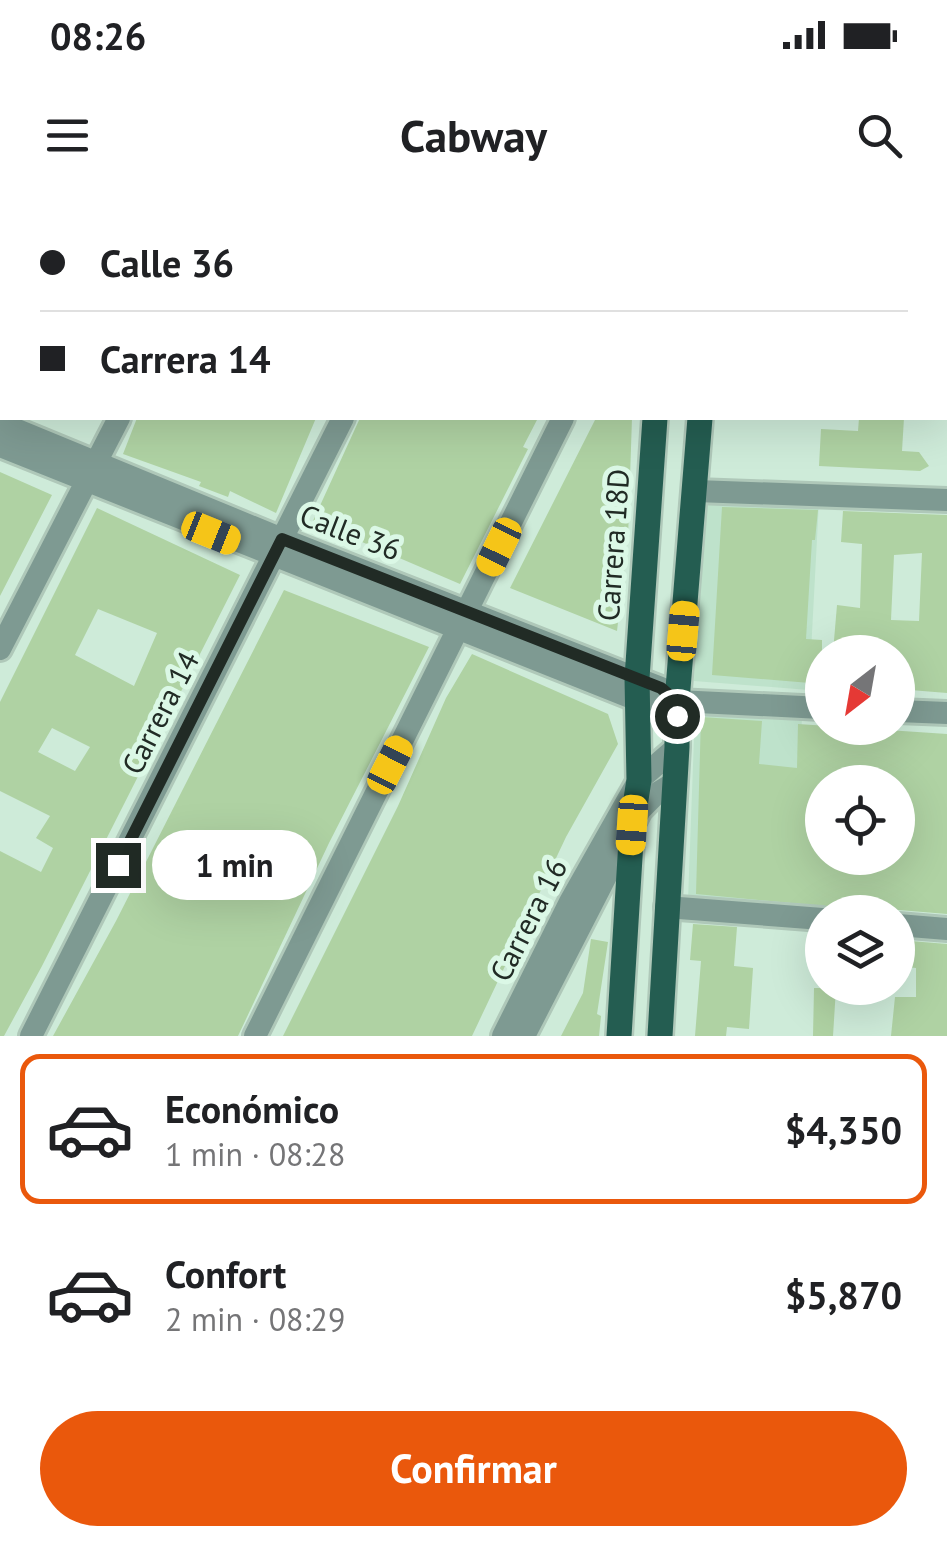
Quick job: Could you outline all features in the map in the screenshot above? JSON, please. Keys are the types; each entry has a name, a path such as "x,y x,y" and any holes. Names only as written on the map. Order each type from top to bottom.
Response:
{"main road":[{"name":"Carrera 18D","path":"618,1036 632,825 639,780 638,689 655,420"},
{"path":"660,1036 677,702 700,420"}],"street":[{"path":"0,650 118,420"},
{"name":"Carrera 14","path":"31,1036 342,420"},
{"path":"255,1036 563,420"},
{"name":"Calle 36","path":"0,423 92,473"},
{"name":"Calle 36","path":"0,446 92,473 638,689 661,688 677,702 805,707"},
{"path":"696,491 947,500"},
{"path":"915,713 947,714"},
{"name":"Carrera 16","path":"503,1036 570,902 639,780 677,747"},
{"name":"Carrera 16","path":"524,1036 640,810 674,783"},
{"path":"666,907 805,918"},
{"path":"915,926 947,929"}],"shaded area":[{"path":"702,496 819,501 812,635 805,635 805,690 694,681"},
{"path":"695,711 802,718 792,910 688,901"}],"building":[{"path":"136,420 315,420 276,513 230,491 228,497 199,486 201,482 123,454"},
{"path":"359,420 537,420 523,447 528,449 460,584 313,521"},
{"path":"595,420 632,420 628,538 617,631 510,588"},
{"path":"859,420 904,420 902,451 919,452 929,466 920,471 819,466 821,429 858,431"},
{"path":"0,472 52,495 0,596"},
{"path":"722,507 818,510 812,540 805,683 712,675"},
{"path":"97,508 240,575 4,1036 0,1036 0,851 41,872 53,848 36,838 50,816 0,791 0,702","holes":["98,609 157,633 134,686 75,655","52,728 90,747 75,771 38,752"]},
{"path":"843,511 947,515 947,693 915,690 915,635 834,635 837,605 860,608 862,544 841,542","holes":["922,553 919,621 891,620 894,555"]},
{"path":"284,590 429,647 329,843 238,1036 53,1036 116,921"},
{"path":"472,654 608,714 618,744 566,837 472,1036 283,1036 398,806 446,698"},
{"path":"701,717 762,721 759,764 797,768 798,724 805,724 805,745 915,745 915,732 947,734 947,914 915,911 915,895 805,895 805,904 696,894"},
{"path":"693,924 737,927 734,966 753,968 749,1029 727,1027 726,1036 695,1036 701,961 690,960"},
{"path":"591,939 608,942 597,1014 601,1016 599,1036 561,1036 583,993"},
{"path":"915,941 947,944 947,1036 891,1036 894,1005 915,1005"},
{"path":"814,1005 835,1005 833,1036 813,1036"}],"route":[{"path":"118,865 282,539 661,688 677,702 677,716"}]}
